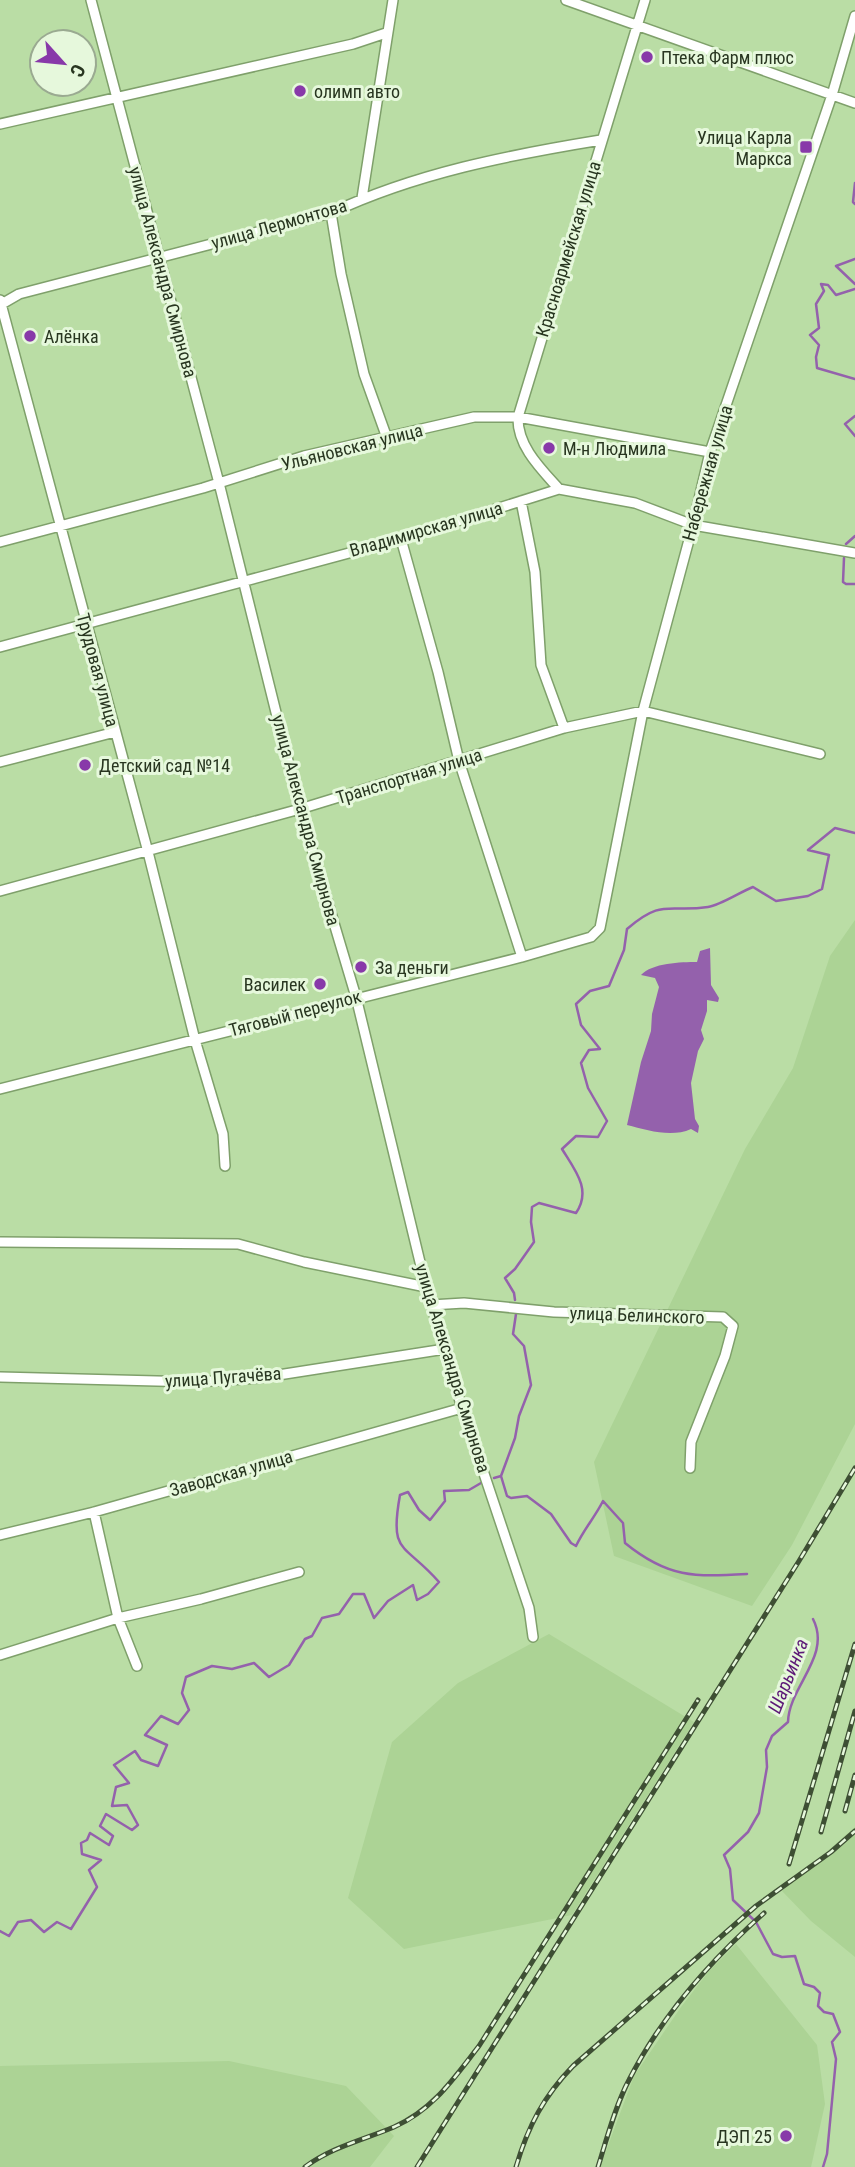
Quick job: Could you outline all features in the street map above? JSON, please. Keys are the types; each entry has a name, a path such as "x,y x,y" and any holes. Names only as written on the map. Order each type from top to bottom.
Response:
{"street":[{"name":"улица Александра Смирнова","path":"91,0 219,483 300,808 356,997 426,1287 462,1408 529,1608 533,1637"},
{"path":"362,198 393,0"},
{"path":"566,0 855,103"},
{"name":"Красноармейская улица","path":"518,417 645,0"},
{"name":"Набережная улица","path":"591,937 600,928 643,710 710,452 832,95 855,16"},
{"path":"0,124 366,41 386,33"},
{"name":"улица Лермонтова","path":"0,303 19,294 331,213 362,198 475,164 601,140"},
{"path":"331,213 341,274 364,374 387,438"},
{"name":"Трудовая улица","path":"0,303 148,852 195,1040 223,1135 225,1166"},
{"name":"Ульяновская улица","path":"0,542 219,483 304,456 474,417 518,417 710,452"},
{"path":"518,417 518,429 530,454 559,489"},
{"name":"Владимирская улица","path":"0,647 401,538 559,489 635,503 693,524 855,553"},
{"path":"521,501 535,572 541,665 564,728"},
{"path":"401,538 439,672 459,761 522,957"},
{"name":"Транспортная улица","path":"0,891 148,852 564,728 643,710 820,754"},
{"path":"0,762 115,732"},
{"name":"Тяговый переулок","path":"0,1089 522,957 591,937"},
{"path":"0,1242 238,1244 304,1262 426,1287"},
{"name":"улица Белинского","path":"432,1305 464,1303 554,1312 723,1317 733,1326 725,1356 691,1442 690,1468"},
{"name":"улица Пугачёва","path":"0,1377 196,1382 259,1378 445,1349"},
{"name":"Заводская улица","path":"0,1535 94,1512 462,1408"},
{"path":"94,1512 118,1618 137,1666"},
{"path":"0,1655 118,1618 299,1572"}],"shaded area":[{"path":"855,920 855,1424 792,1545 752,1606 614,1556 594,1462 745,1149 793,1068 830,956"},
{"path":"710,948 711,985 719,998 718,1002 707,1000 707,1011 701,1030 704,1039 698,1051 691,1083 698,1133 691,1129 675,1133 659,1132 627,1125 651,1031 659,987 655,978 641,975 659,966 697,962 700,951"},
{"path":"549,1634 694,1722 572,1915 404,1949 348,1898 392,1742 458,1683"},
{"path":"855,1827 855,1957 811,1921 782,1891"},
{"name":"ДЭП 25","path":"736,1944 817,2045 825,2104 811,2167 600,2167 634,2076 681,2007 709,1971"},
{"path":"229,2061 346,2086 394,2136 370,2167 0,2167 0,2066"}],"waterway":[{"name":"Шарьинка","path":"855,183 855,204"},
{"name":"Шарьинка","path":"855,259 836,266 855,284"},
{"name":"Шарьинка","path":"855,289 836,295 828,285 821,284 824,291 816,304 819,328 810,335 819,345 817,368 855,379"},
{"name":"Шарьинка","path":"855,416 845,424 855,436"},
{"name":"Шарьинка","path":"846,544 855,536"},
{"name":"Шарьинка","path":"844,558 843,582 855,584"},
{"name":"Шарьинка","path":"515,1300 505,1278 515,1269 534,1242 532,1207 539,1203 576,1213 581,1205 582,1188 562,1149 576,1136 598,1137 607,1121 588,1088 581,1063 589,1050 600,1049 581,1025 576,1004 590,991 609,986 624,950 627,929 649,913 666,909 713,906 753,887 776,901 808,896 822,889 829,855 808,850 835,828 855,833"},
{"name":"Шарьинка","path":"516,1314 513,1334 524,1346 531,1385 501,1476 507,1496 527,1496 551,1514 576,1546 603,1501 623,1523 625,1543 655,1563 696,1575 747,1574"},
{"name":"Шарьинка","path":"494,1478 501,1476"},
{"path":"0,1931 9,1936 18,1922 31,1920 44,1932 57,1922 71,1929 97,1887 89,1870 101,1860 82,1854 81,1843 87,1840 90,1833 109,1845 113,1836 100,1826 106,1814 132,1830 138,1825 127,1805 112,1806 116,1787 129,1783 114,1765 135,1751 141,1760 158,1766 167,1745 145,1735 161,1716 178,1724 189,1710 182,1693 186,1677 212,1666 232,1669 254,1663 269,1677 289,1665 305,1639 312,1636 322,1618 339,1614 353,1594 364,1594 374,1618 388,1601 413,1585 417,1600 428,1594 439,1582 408,1553 398,1538 397,1514 400,1495 408,1492 419,1510 430,1520 445,1501 444,1491 469,1490 481,1483"},
{"name":"Шарьинка","path":"813,1619 817,1633 814,1658 795,1696 788,1722 772,1736 766,1750 767,1767 759,1813 748,1832 724,1855 730,1869 733,1900 756,1922 773,1954 782,1957 795,1956 804,1984 814,1987 820,1993 818,2006 824,2012 833,2014 840,2032 832,2042 836,2059 827,2154 823,2167"}],"railway":[{"path":"417,2167 855,1468"},
{"path":"789,1864 855,1644"},
{"path":"305,2167 337,2149 408,2120 420,2112 451,2081 479,2046 698,1700"},
{"path":"821,1832 855,1711"},
{"path":"845,1811 855,1775"},
{"path":"516,2167 538,2112 573,2066 756,1906 831,1852 855,1831"},
{"path":"598,2167 624,2090 656,2034 706,1970 764,1913"}],"place":[{"name":"Птека Фарм плюс","path":"647,57"},
{"name":"олимп авто","path":"300,91"},
{"name":"Улица Карла Маркса","path":"806,147"},
{"name":"Алёнка","path":"30,336"},
{"name":"М-н Людмила","path":"549,448"},
{"name":"Детский сад №14","path":"85,765"},
{"name":"За деньги","path":"361,967"},
{"name":"Василек","path":"320,984"},
{"name":"ДЭП 25","path":"786,2136"}]}
